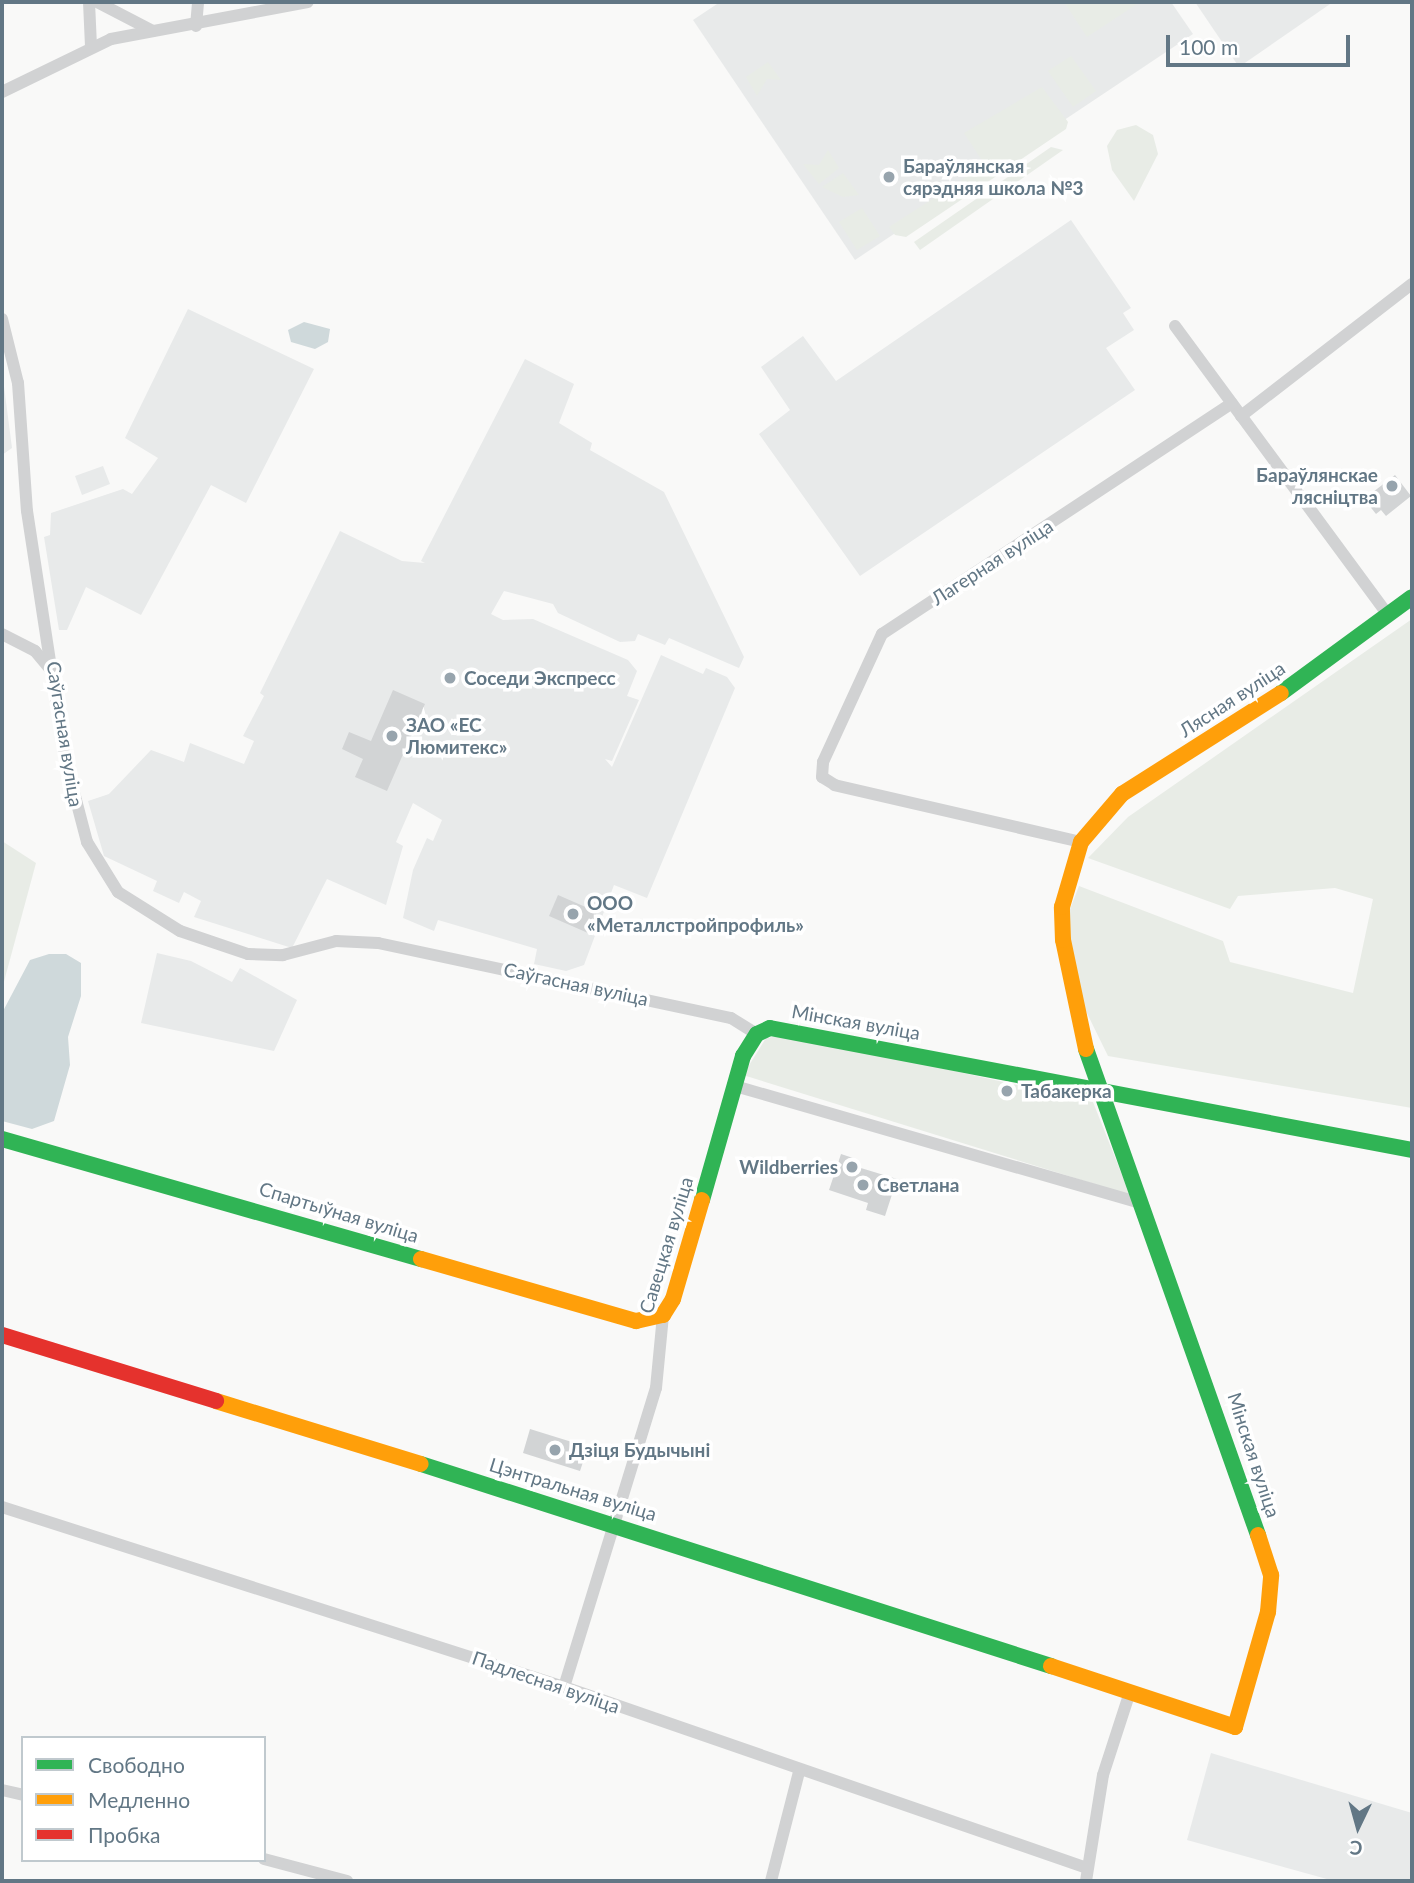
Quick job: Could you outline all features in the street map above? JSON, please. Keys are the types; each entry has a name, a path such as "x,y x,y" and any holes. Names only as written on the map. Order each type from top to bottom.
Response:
{"street":[{"path":"89,2 91,46"},
{"path":"97,2 155,32"},
{"path":"196,26 198,2"},
{"path":"2,92 60,67 91,46 308,2"},
{"path":"1241,416 1412,284"},
{"name":"Саўгасная вуліца","path":"2,319 17,376 27,511 65,758 87,842 105,877 150,916 248,954 284,956 335,940 378,943 731,1018 764,1031"},
{"path":"1175,326 1388,615"},
{"name":"Лагерная вуліца","path":"1081,842 822,778 823,762 882,634 1232,404"},
{"name":"Лясная вуліца","path":"1081,842 1122,794 1249,716 1412,597"},
{"path":"2,634 35,652 52,671"},
{"path":"1081,842 1062,907 1062,940 1099,1092"},
{"name":"Савецкая вуліца","path":"565,1687 618,1524 656,1388 663,1315 673,1300 735,1086 764,1031"},
{"name":"Мінская вуліца","path":"764,1031 1412,1150"},
{"path":"735,1086 1140,1203"},
{"name":"Мінская вуліца","path":"1099,1092 1192,1337 1272,1581 1235,1727"},
{"name":"Спартыўная вуліца","path":"2,1139 587,1309 636,1321 663,1315"},
{"name":"Цэнтральная вуліца","path":"2,1335 618,1524 1235,1727"},
{"name":"Падлесная вуліца","path":"2,1507 565,1687 1087,1875"},
{"path":"1087,1875 1103,1775 1130,1692"},
{"path":"771,1881 799,1773"},
{"path":"2,1790 21,1795"},
{"path":"266,1860 346,1881"}],"shaded area":[{"name":"Бараўлянская сярэдняя школа №3","path":"720,2 1171,2 1193,34 855,260 693,20"},
{"path":"1064,2 1140,2 1087,37"},
{"path":"1195,2 1333,2 1239,67"},
{"path":"1071,56 1096,91 1073,107 1048,71"},
{"path":"768,62 781,80 767,79 757,96 746,77"},
{"path":"1042,87 1068,122 1066,129 906,237 895,235 889,227 985,165 964,133"},
{"path":"1136,125 1153,135 1158,154 1134,201 1112,170 1107,146 1117,130"},
{"path":"1051,147 1063,150 920,250 914,242"},
{"path":"828,150 839,168 819,184 803,164 819,165"},
{"path":"843,173 859,195 843,197 822,187"},
{"path":"862,208 880,236 857,250 839,222"},
{"path":"1071,220 1131,308 1123,313 1134,330 1106,348 1135,390 860,576 759,434 790,410 761,367 803,336 836,381"},
{"path":"188,309 314,369 246,503 211,485 141,615 86,587 67,630 59,630 44,537 50,535 51,513 123,489 132,494 158,458 125,438"},
{"path":"304,322 330,329 328,342 315,349 291,342 288,330"},
{"path":"525,359 574,384 559,423 592,443 590,450 664,492 744,657 739,668 669,638 665,645 638,634 635,641 620,642 558,613 553,604 504,591 491,614 503,620 533,619 628,660 637,671 627,696 639,700 612,761 605,759 612,767 661,655 703,674 706,668 727,677 735,688 647,898 614,885 584,965 566,971 534,964 537,949 438,920 434,931 403,918 413,870 427,838 433,841 442,820 413,803 396,842 403,846 386,905 327,879 292,948 194,917 201,901 184,892 179,903 153,891 157,881 104,856 88,801 109,794 151,750 184,762 190,743 244,764 254,741 243,736 264,696 260,693 340,531 402,561 425,563 421,561"},
{"path":"2,371 12,448 2,455"},
{"path":"103,466 110,484 82,495 75,476"},
{"path":"1412,619 1412,1108 1108,1056 1079,997 1065,922 1079,886 1223,941 1230,962 1353,993 1373,899 1335,888 1238,896 1230,909 1088,858 1128,817"},
{"path":"2,841 36,863 2,989"},
{"path":"157,953 191,961 232,982 240,968 297,1000 274,1051 141,1023"},
{"path":"49,954 66,954 81,963 81,996 68,1037 70,1065 54,1121 32,1129 2,1121 2,1013 30,960"},
{"path":"789,1034 1093,1102 1130,1195 743,1075 766,1038"},
{"path":"1211,1753 1412,1813 1412,1881 1334,1881 1187,1840"}],"building":[{"name":"Бараўлянскае лясніцтва","path":"1395,475 1411,496 1386,516 1381,510 1376,514 1364,499"},
{"name":"ЗАО «ЕС Люмитекс»","path":"393,690 425,704 387,791 355,777 363,759 342,749 349,732 371,741"},
{"name":"ООО «Металлстройпрофиль»","path":"558,895 597,912 588,933 549,916"},
{"name":"Светлана","path":"841,1154 853,1158 851,1165 897,1179 885,1216 866,1210 868,1203 829,1190"},
{"name":"Дзіця Будычыні","path":"530,1429 588,1447 580,1471 523,1453"}],"traffic: fast":[{"path":"1281,693 1412,597"},
{"path":"702,1200 743,1056 757,1034 770,1028 1412,1150"},
{"path":"1086,1049 1258,1535"},
{"path":"2,1139 421,1259"},
{"path":"421,1464 1051,1666"}],"traffic: slow":[{"path":"1086,1049 1063,940 1062,907 1081,842 1122,794 1281,693"},
{"path":"421,1259 636,1321 663,1315 673,1299 702,1200"},
{"path":"216,1401 421,1464"},
{"path":"1051,1666 1235,1727 1268,1612 1271,1575 1258,1535"}],"traffic: jam":[{"path":"2,1335 216,1401"}],"place":[{"name":"Бараўлянская сярэдняя школа №3","path":"889,177"},
{"name":"Бараўлянскае лясніцтва","path":"1392,486"},
{"name":"Соседи Экспресс","path":"450,678"},
{"name":"ЗАО «ЕС Люмитекс»","path":"392,736"},
{"name":"ООО «Металлстройпрофиль»","path":"573,914"},
{"name":"Табакерка","path":"1007,1091"},
{"name":"Wildberries","path":"852,1167"},
{"name":"Светлана","path":"863,1185"},
{"name":"Дзіця Будычыні","path":"555,1450"}]}
